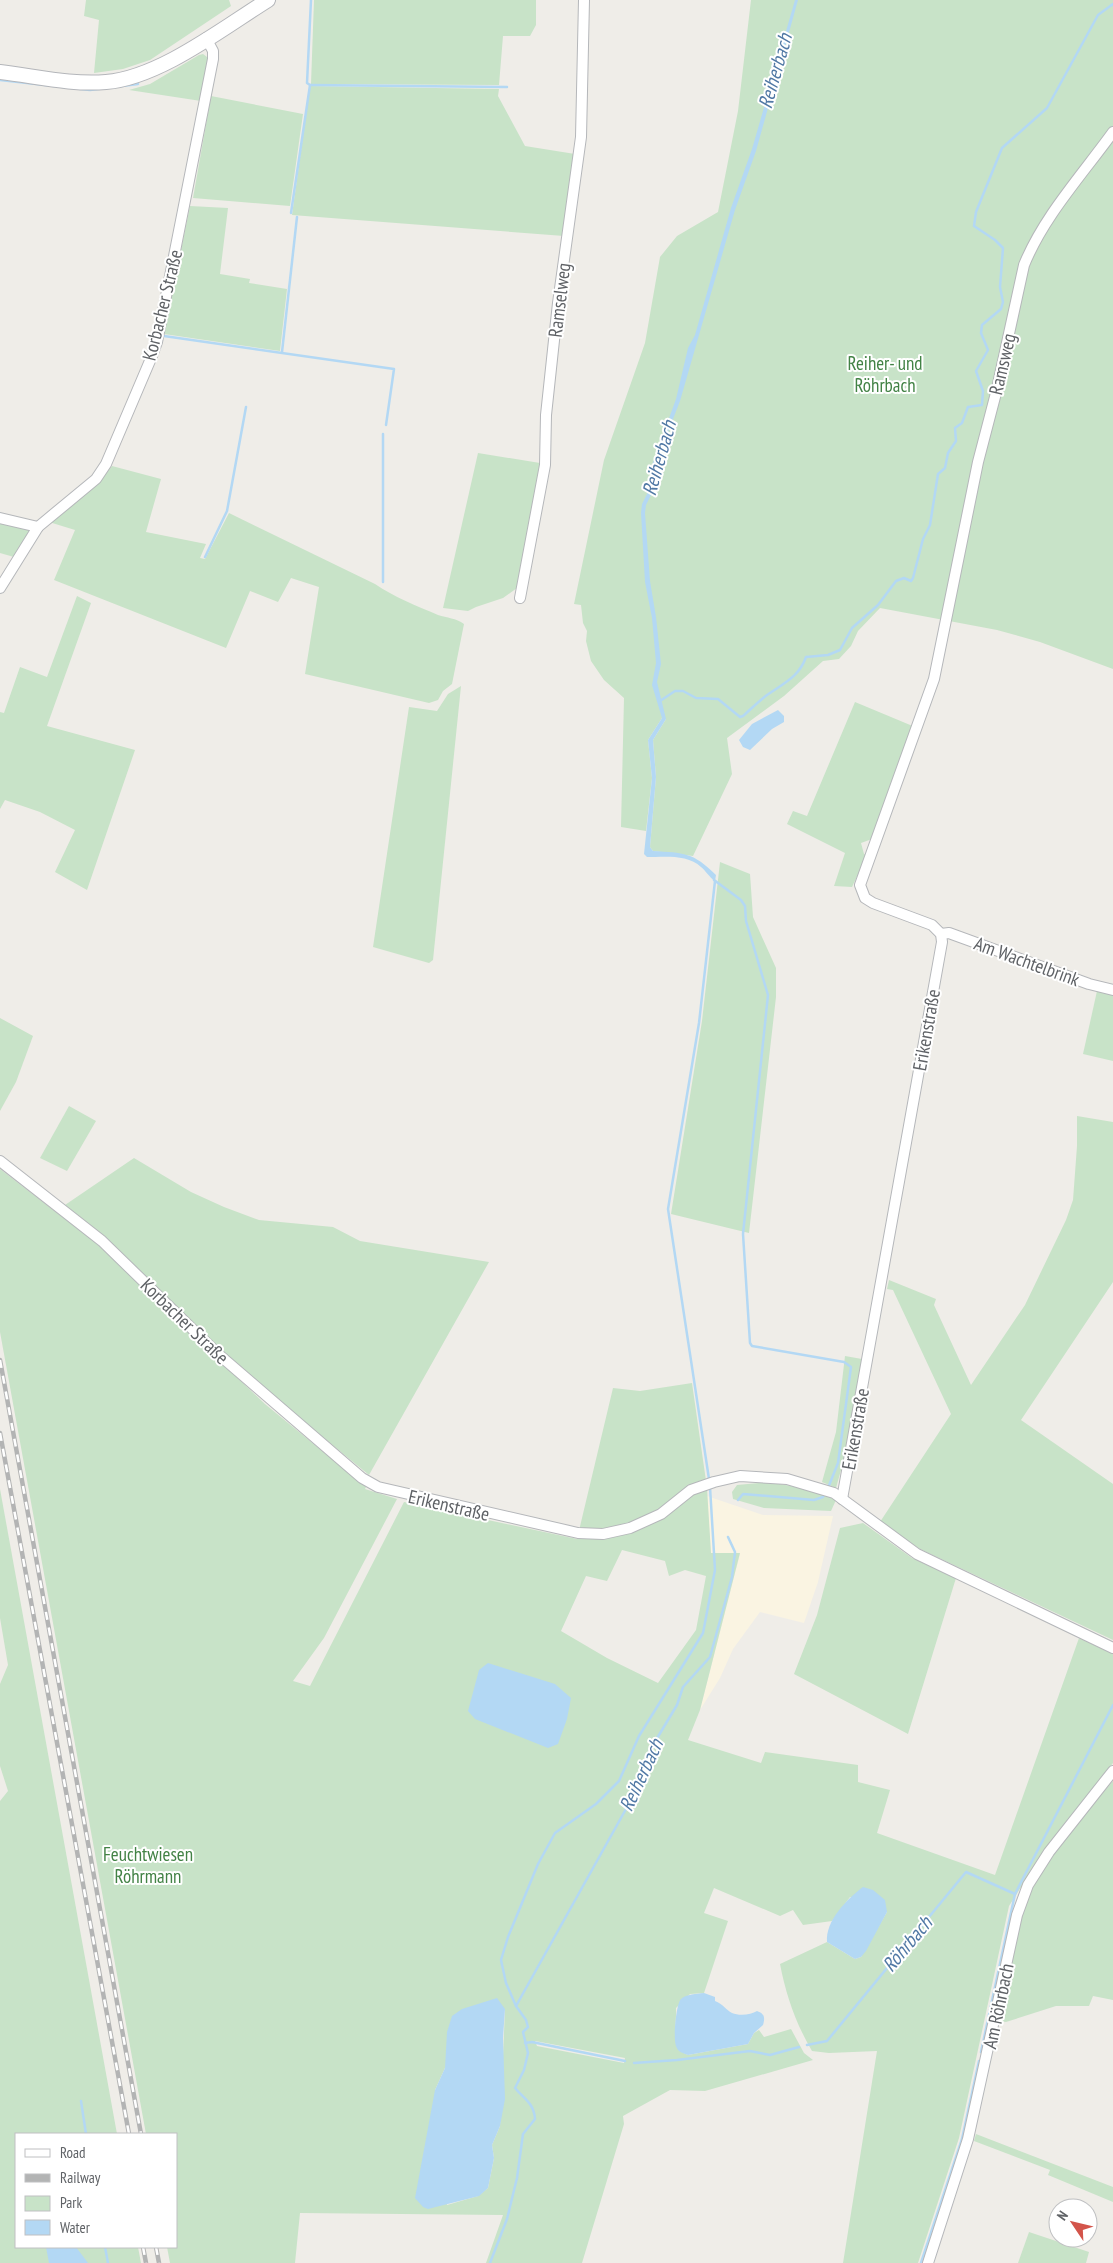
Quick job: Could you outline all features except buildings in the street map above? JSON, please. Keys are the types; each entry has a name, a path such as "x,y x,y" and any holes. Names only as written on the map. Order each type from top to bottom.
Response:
{"main road":[{"path":"0,72 76,82 108,82 132,76 159,66 206,38 251,5 268,0"}],"street":[{"name":"Ramselweg","path":"520,598 544,464 546,415 558,302 581,137 584,0"},
{"name":"Korbacher Straße","path":"0,588 38,528 96,479 106,464 157,342 213,59 213,51 206,38"},
{"name":"Ramsweg","path":"941,934 932,925 873,903 865,898 860,884 929,696 947,620 978,462 996,393 1024,265 1032,246 1044,226 1113,132"},
{"path":"0,518 38,528"},
{"name":"Am Wachtelbrink","path":"941,934 949,933 1089,984 1113,990"},
{"name":"Erikenstraße","path":"838,1496 942,942 941,934"},
{"name":"Korbacher Straße","path":"0,1161 102,1241 217,1354 368,1483"},
{"name":"Erikenstraße","path":"368,1483 409,1496 578,1534 603,1534 630,1528 650,1520 691,1490 714,1482 740,1476 787,1479 820,1487 838,1496 917,1554 1113,1648"},
{"name":"Am Röhrbach","path":"928,2263 968,2138 1017,1915 1028,1885 1049,1852 1113,1771"}],"shaded area":[{"path":"707,1496 763,1515 833,1516 818,1582 804,1623 760,1612 733,1649 720,1678 700,1710 740,1554 711,1554"}],"green space":[{"path":"86,0 229,0 231,6 150,60 123,69 94,73 99,20 84,16"},
{"path":"314,0 536,0 536,25 530,36 503,36 499,85 311,84"},
{"name":"Reiher- und Röhrbach","path":"751,0 1113,0 1113,669 1040,642 997,630 880,608 858,631 851,646 839,659 823,661 784,696 727,738 732,774 693,856 653,851 650,847 656,777 653,740 666,719 662,718 648,740 652,778 646,831 621,827 624,698 604,680 591,661 581,605 574,604 604,460 645,343 660,257 677,236 718,212 738,111"},
{"path":"203,54 207,57 208,63 201,101 129,90 150,84"},
{"path":"310,86 499,89 498,96 525,146 575,154 564,236 292,215"},
{"path":"211,96 303,114 290,206 193,198"},
{"path":"190,206 228,208 220,274 250,279 249,283 287,289 280,351 164,334"},
{"path":"478,453 540,463 517,588 503,598 468,611 443,608"},
{"path":"112,466 161,479 146,532 206,544 200,558 205,559 229,513 406,601 438,615 461,622 464,624 452,684 443,691 438,700 429,703 305,674 319,587 291,578 278,602 250,591 226,648 54,580 75,530 49,522 100,481"},
{"path":"0,520 33,527 14,557 0,553"},
{"path":"77,596 91,603 47,726 135,750 87,890 55,872 75,830 40,812 5,800 0,809 0,712 4,713 20,667 47,677"},
{"path":"461,686 433,960 429,963 373,947 409,707 437,711 448,694"},
{"path":"855,702 915,727 872,839 861,843 864,854 867,855 852,887 834,886 845,853 787,824 793,811 807,816"},
{"path":"720,862 750,874 753,917 776,968 776,997 749,1233 671,1214 702,1021"},
{"path":"1097,991 1113,994 1113,1061 1083,1054"},
{"path":"0,1018 33,1036 16,1082 0,1111"},
{"path":"69,1106 96,1121 67,1171 40,1158"},
{"path":"1077,1116 1113,1122 1113,1282 1021,1420 1113,1484 1113,1640 920,1549 880,1522 951,1414 893,1290 887,1289 889,1280 936,1299 934,1305 971,1385 1025,1305 1066,1220 1073,1200"},
{"path":"134,1158 191,1192 259,1220 333,1227 360,1241 489,1262 369,1475 239,1366 125,1257 65,1205"},
{"name":"Feuchtwiesen Röhrmann","path":"0,1169 96,1243 265,1404 366,1487 365,1489 397,1499 324,1638 293,1681 310,1686 404,1502 577,1539 613,1388 640,1391 692,1383 706,1481 694,1493 707,1488 711,1553 740,1553 700,1710 688,1740 761,1763 765,1752 858,1765 858,1782 890,1790 877,1833 995,1875 1079,1638 1113,1654 1113,1763 1043,1853 1009,1906 959,2138 918,2263 843,2263 877,2051 829,2053 812,2051 792,2009 780,1964 827,1942 855,1959 861,1957 887,1912 850,1897 832,1921 803,1925 793,1910 780,1916 714,1888 704,1913 728,1921 704,1993 690,1994 676,2008 675,2036 678,2047 688,2055 748,2044 754,2033 759,2030 764,2037 791,2029 804,2053 813,2060 705,2091 670,2090 623,2116 624,2124 582,2263 486,2263 503,2215 300,2213 295,2263 170,2263 167,2248 178,2248 178,2133 146,2133 0,1332","holes":["622,1550 665,1561 669,1576 685,1570 706,1576 696,1630 658,1683 607,1658 561,1631 586,1576 607,1581","505,2009 500,2126 492,2145 494,2158 488,2188 478,2196 447,2205 435,2090 445,2068","535,2041 625,2058 624,2063 537,2046"]},
{"path":"845,1356 862,1359 843,1463 836,1488 822,1482 836,1432"},
{"path":"769,1482 818,1491 836,1500 831,1511 764,1508 733,1499 732,1492 737,1485"},
{"path":"0,1489 117,2133 15,2133 15,2248 138,2248 141,2263 0,2263 0,1801 8,1791 0,1766 0,1684 8,1665 0,1618"},
{"path":"863,1523 912,1558 956,1578 908,1734 794,1674 817,1615 840,1528"},
{"path":"1113,1781 1113,2000 1093,1996 1089,2006 1056,2006 1006,2022 999,2021 1020,1917 1031,1887 1058,1846"},
{"path":"976,2134 1113,2187 1113,2202 1048,2175 1050,2170 974,2141"},
{"path":"1029,2232 1048,2238 1048,2248 1077,2248 1089,2252 1086,2263 1018,2263"}],"water":[{"path":"795,0 798,0 756,151 735,210 680,401 656,463 652,493 646,505 645,513 650,581 661,664 657,682 666,719 653,740 656,777 650,847 653,851 680,853 694,858 716,875 715,881 701,867 689,860 676,857 647,857 644,854 652,778 648,740 662,718 652,685 656,663 652,618 645,582 641,513 642,504 648,492 651,468 676,399 688,348 695,335 731,208 752,149"},
{"path":"778,710 784,716 784,722 772,729 750,750 743,747 739,740 752,724"},
{"path":"488,1663 555,1684 571,1698 567,1719 558,1744 548,1748 475,1719 468,1711 479,1670"},
{"path":"863,1887 873,1890 885,1900 887,1912 866,1951 861,1957 855,1959 827,1942 827,1934 838,1911"},
{"path":"704,1993 715,1997 715,2001 732,2013 745,2015 757,2011 763,2015 763,2025 754,2033 748,2044 688,2055 678,2050 675,2042 675,2029 679,2002 686,1996"},
{"path":"497,1998 505,2009 503,2038 505,2099 500,2126 492,2145 494,2158 488,2188 479,2196 428,2209 423,2207 415,2198 435,2090 445,2068 447,2032 452,2016 462,2009"},
{"path":"46,2248 77,2248 88,2263 49,2263"}],"waterway":[{"path":"291,213 310,85 307,83 311,0"},
{"path":"660,701 675,691 683,691 696,698 718,699 740,717 743,716 764,697 795,675 806,657 828,655 840,650 852,628 878,605 896,581 904,578 911,581 913,578 923,539 930,525 938,474 945,468 948,453 956,441 955,428 962,423 968,407 982,405 983,391 976,371 988,350 981,333 982,325 1001,309 1003,302 1000,287 1003,248 995,240 974,226 976,212 1002,148 1047,108 1098,15 1113,4"},
{"path":"0,80 90,90 138,84"},
{"path":"310,85 507,87"},
{"path":"282,352 297,217"},
{"path":"164,336 394,369 386,425"},
{"path":"205,557 227,511 246,407"},
{"path":"383,434 383,582"},
{"path":"714,880 741,900 745,906 746,921 768,995 743,1234 750,1343 752,1346 844,1362 851,1367 838,1463 828,1488"},
{"path":"709,1479 668,1209 699,1023 715,881"},
{"path":"490,2263 507,2219 517,2178 523,2134 535,2119 531,2105 515,2088 524,2070 528,2053 523,2032 528,2027 506,1983 501,1960 508,1937 538,1864 555,1833 596,1804 619,1781 639,1736 703,1633 715,1570 710,1487"},
{"path":"738,1500 743,1494 814,1500 823,1497 825,1493"},
{"name":"Reiherbach","path":"516,2006 631,1800 650,1750 677,1705 683,1687 710,1657 732,1577 735,1552 728,1537"},
{"name":"Röhrbach","path":"981,2052 1015,1894 1113,1705"},
{"name":"Röhrbach","path":"807,2045 827,2041 966,1872 1015,1894"},
{"name":"Röhrbach","path":"525,2043 532,2042 625,2061"},
{"name":"Röhrbach","path":"634,2063 750,2051 770,2055 799,2047"},
{"name":"Röhrbach","path":"921,2263 962,2139 979,2061"},
{"path":"81,2101 86,2133"},
{"path":"105,2248 108,2263"}],"railway":[{"path":"0,1360 141,2133"},
{"path":"0,1433 129,2133"},
{"path":"143,2248 146,2263"},
{"path":"156,2248 159,2263"}]}
